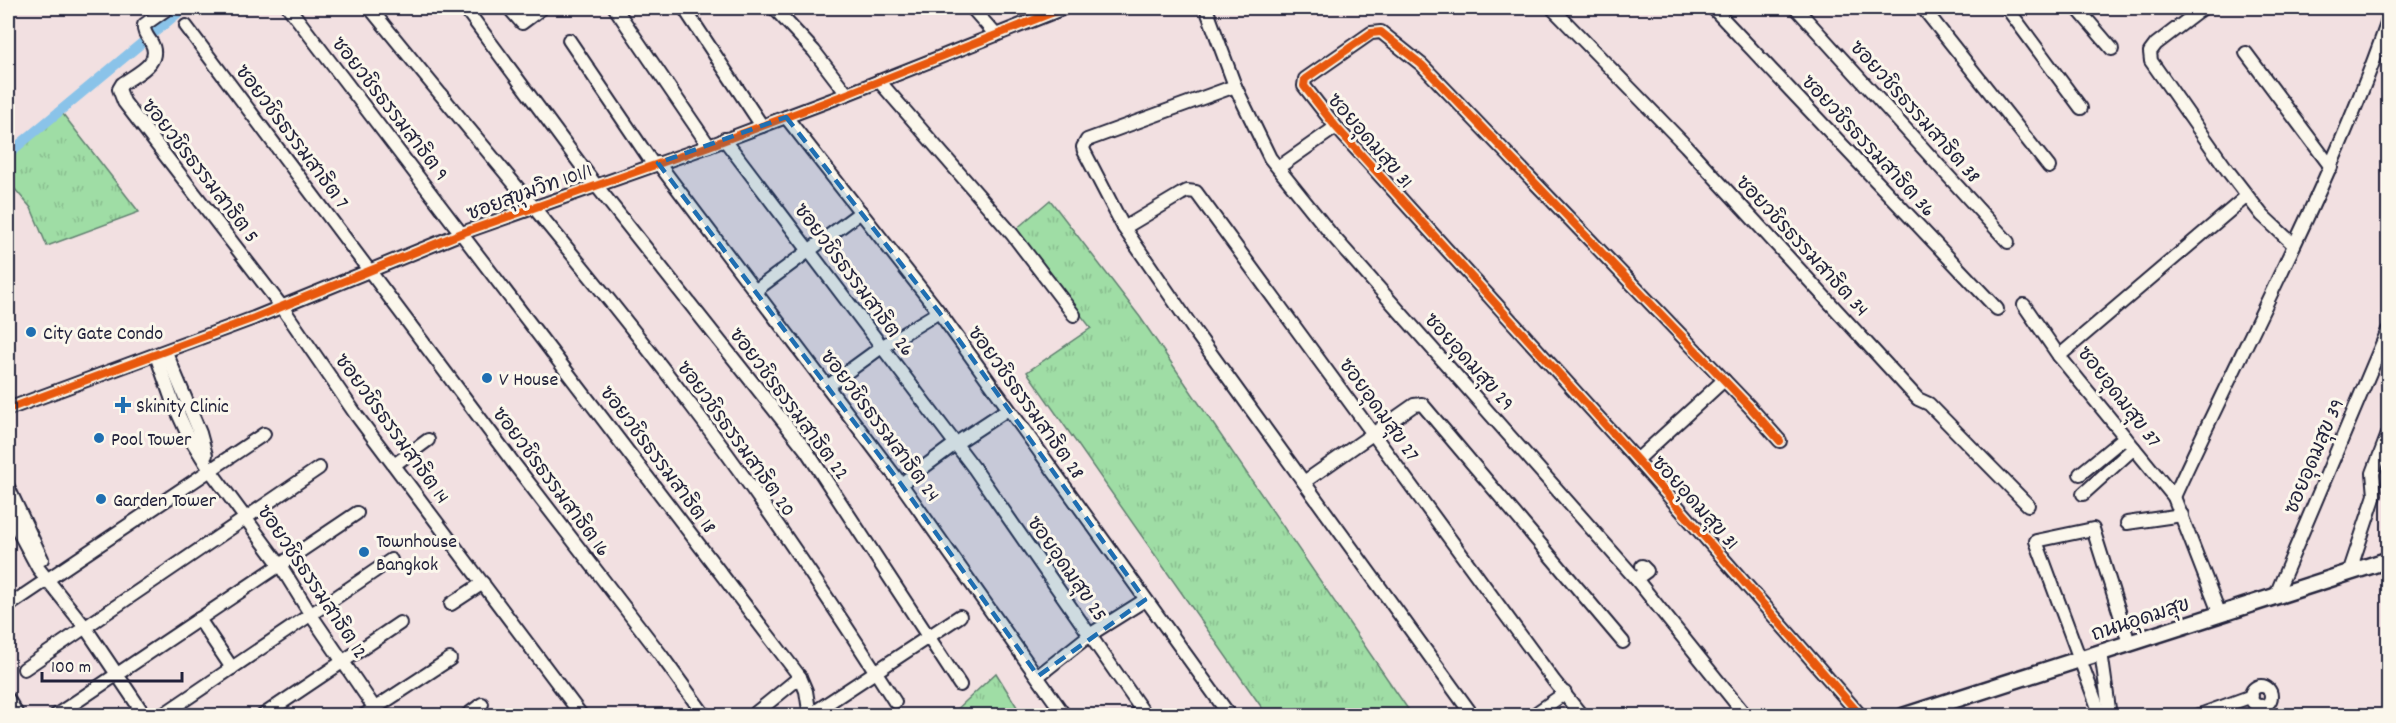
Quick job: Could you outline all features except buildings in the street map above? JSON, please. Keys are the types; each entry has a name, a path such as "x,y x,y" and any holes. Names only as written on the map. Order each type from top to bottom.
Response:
{"main road":[{"name":"ถนนอุดมสุข","path":"1904,716 2388,560"}],"street":[{"name":"ซอยวชิรธรรมสาธิต 5","path":"168,8 144,25 144,30 155,48 156,55 152,62 122,84 119,89 120,96 282,307"},
{"name":"ซอยวชิรธรรมสาธิต 9","path":"289,8 462,233"},
{"name":"ซอยวชิรธรรมสาธิต 20","path":"370,8 534,206 683,394 743,475 896,702"},
{"name":"ซอยวชิรธรรมสาธิต 22","path":"465,8 595,184 806,450 960,685"},
{"path":"510,8 522,23 542,8"},
{"path":"615,8 709,146"},
{"path":"684,8 762,126"},
{"path":"774,8 814,51 847,94"},
{"path":"972,8 996,35"},
{"name":"ซอยสุขุมวิท 101/1","path":"8,409 161,354 462,233 595,184 709,146 1064,8"},
{"name":"ซอยอุดมสุข 29","path":"1206,8 1235,86 1265,150 1330,234 1636,579 1746,716"},
{"name":"ซอยวชิรธรรมสาธิต 34","path":"1552,8 1686,146 1918,399 1929,404 2028,505"},
{"name":"ซอยวชิรธรรมสาธิต 36","path":"1713,8 1997,309"},
{"name":"ซอยวชิรธรรมสาธิต 38","path":"1796,8 2008,242"},
{"path":"1923,8 2049,167"},
{"path":"2007,8 2081,108"},
{"path":"2077,8 2112,50"},
{"path":"2203,8 2156,44 2150,52 2151,61 2247,196 2262,215 2293,244"},
{"path":"2174,497 2331,167 2366,84 2388,21"},
{"name":"ซอยวชิรธรรมสาธิต 7","path":"186,26 369,269"},
{"name":"ซอยอุดมสุข 31","path":"1780,441 1422,65 1381,32 1371,33 1304,81 1304,86 1336,127 1637,460 1861,716"},
{"name":"ซอยวชิรธรรมสาธิต 24","path":"569,40 656,164 756,290 901,484 1065,716"},
{"path":"2246,53 2331,167"},
{"path":"879,81 1012,234 1074,315"},
{"path":"1235,86 1087,140 1083,147 1084,151 1124,228 1196,333 1473,716"},
{"name":"ซอยวชิรธรรมสาธิต 28","path":"786,117 939,312 1230,716"},
{"path":"1279,167 1336,127"},
{"name":"ซอยวชิรธรรมสาธิต 26","path":"724,139 955,444"},
{"name":"ซอยอุดมสุข 27","path":"1124,228 1181,194 1196,192 1582,716"},
{"name":"ซอยอุดมสุข 37","path":"2220,615 2174,497 2059,356 2247,196"},
{"path":"756,290 861,213"},
{"name":"ซอยวชิรธรรมสาธิต 18","path":"462,233 800,677 806,691 810,715"},
{"name":"ซอยวชิรธรรมสาธิต 16","path":"369,269 515,465 654,645 705,716"},
{"path":"2024,305 2059,356"},
{"name":"ซอยวชิรธรรมสาธิต 14","path":"282,307 357,416 582,716"},
{"path":"828,387 883,346 939,312"},
{"name":"ซอยอุดมสุข 39","path":"2275,597 2388,330"},
{"name":"ซอยวชิรธรรมสาธิต 12","path":"161,354 172,400 187,433 210,470 280,565 311,615 378,712"},
{"path":"1637,460 1724,380"},
{"path":"1304,482 1414,405 1422,404 1623,642"},
{"path":"901,484 1008,409"},
{"path":"8,606 264,434"},
{"path":"2349,573 2375,495 2373,472 2388,434"},
{"path":"2080,474 2125,437"},
{"path":"394,465 428,440"},
{"name":"ซอยอุดมสุข 25","path":"955,444 1091,634 1146,716"},
{"path":"2083,494 2134,448"},
{"path":"24,669 319,468"},
{"path":"8,487 43,562 47,578"},
{"path":"8,512 38,568 85,627 145,716"},
{"path":"55,716 357,513"},
{"path":"2127,522 2182,515"},
{"path":"2101,716 2036,541 2093,529 2129,644"},
{"path":"161,716 391,560"},
{"path":"1636,579 1647,571 1642,566"},
{"path":"451,604 483,583"},
{"path":"1038,676 1091,634 1145,600"},
{"path":"810,715 960,616"},
{"path":"199,619 232,668"},
{"path":"262,716 400,623"},
{"path":"2101,652 2110,716"},
{"path":"363,716 378,712 450,659"},
{"path":"752,716 800,677"},
{"path":"1532,716 1565,693"},
{"path":"8,699 18,716"},
{"path":"466,716 482,704"},
{"path":"2197,716 2254,705"}],"highlighted area":[{"path":"786,117 939,312 1145,600 1038,676 901,484 658,163"}],"green space":[{"path":"59,109 139,212 47,246 31,208 8,181 8,150"},
{"path":"1050,200 1140,317 1412,715 1267,715 1027,372 1091,328 1015,230"},
{"path":"996,673 1022,715 952,715 952,714"}],"waterway":[{"path":"8,154 184,8"}],"cycle path":[{"path":"8,409 254,318 462,233 709,146 1064,8"},
{"path":"1780,441 1422,65 1381,32 1371,33 1305,79 1304,86 1336,127 1637,460 1861,716"}],"place":[{"name":"City Gate Condo","path":"31,332"},
{"name":"V House","path":"487,378"},
{"name":"Skinity Clinic","path":"123,405"},
{"name":"Pool Tower","path":"99,438"},
{"name":"Garden Tower","path":"101,499"},
{"name":"Townhouse Bangkok","path":"364,552"}]}
